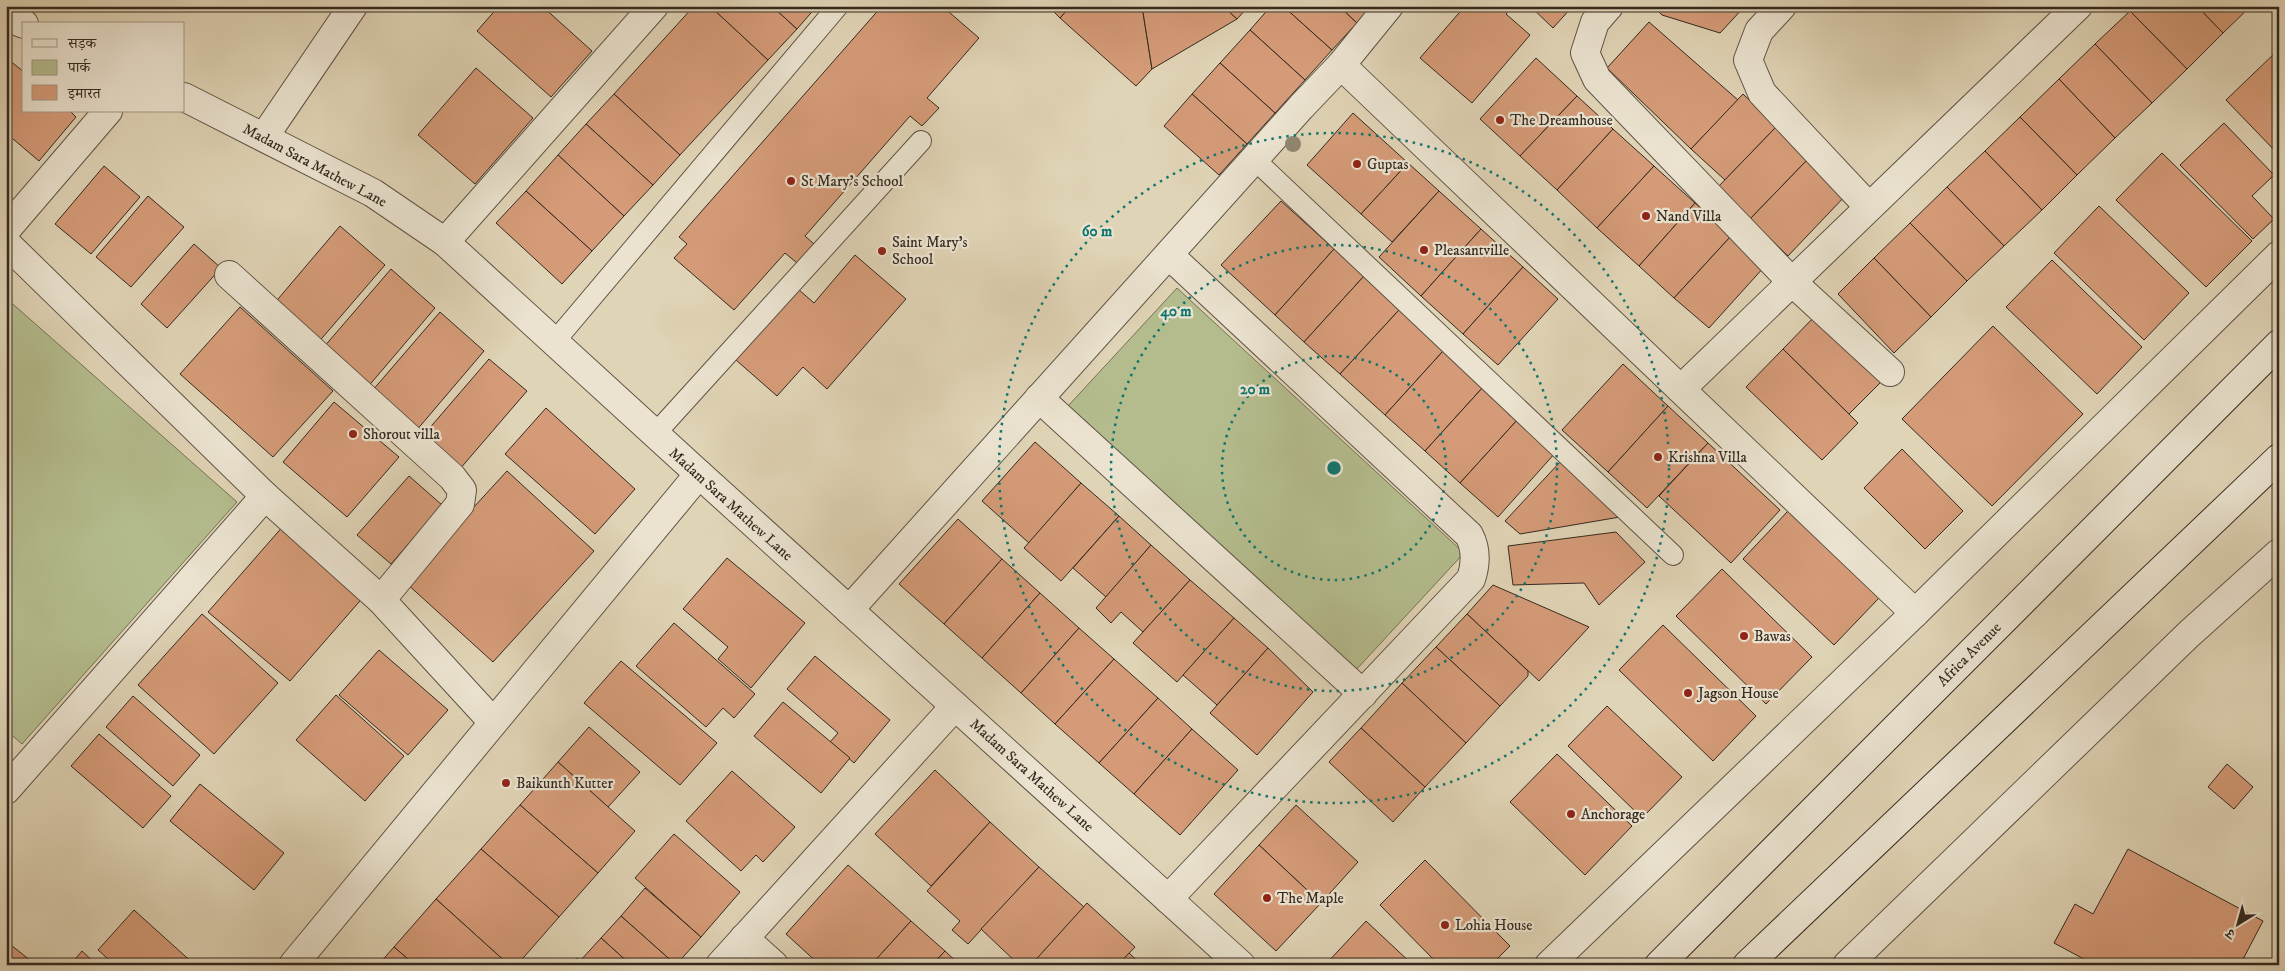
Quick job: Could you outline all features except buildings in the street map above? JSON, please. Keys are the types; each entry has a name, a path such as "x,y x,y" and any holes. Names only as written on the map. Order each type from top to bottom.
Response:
{"street":[{"path":"264,137 353,6"},
{"path":"446,242 654,6"},
{"path":"849,610 1254,159 1342,65 1389,6"},
{"path":"1609,6 1595,22 1585,53 1597,80 1791,281 1890,372"},
{"path":"1782,6 1759,31 1748,60 1762,93 1870,207"},
{"path":"1681,389 2078,6"},
{"path":"6,17 22,23"},
{"path":"1342,65 1915,613"},
{"name":"Madam Sara Mathew Lane","path":"185,98 373,193 446,242 1241,965"},
{"path":"6,230 107,112"},
{"path":"6,243 265,496 382,600 493,722"},
{"path":"1168,899 1471,579 1474,569 1475,546 1469,535 1169,255"},
{"path":"1549,965 1915,613 2279,255"},
{"path":"229,275 452,476 462,490 460,504 382,600"},
{"name":"Africa Avenue","path":"1659,965 2279,344"},
{"path":"1039,398 1363,694"},
{"path":"1747,965 2279,458"},
{"path":"293,965 699,474"},
{"path":"7,790 265,496"},
{"path":"1847,965 2189,634 2279,553"},
{"path":"720,965 955,706"},
{"path":"744,938 774,965"}],"lane":[{"path":"555,342 838,6"},
{"path":"655,434 921,141"},
{"path":"1254,159 1673,554"}],"green space":[{"path":"1177,288 1464,553 1355,671 1068,406"},
{"path":"6,298 237,502 22,744 6,730"}],"place":[{"name":"The Dreamhouse","path":"1500,120"},
{"name":"Guptas","path":"1357,164"},
{"name":"St Mary's School","path":"791,181"},
{"name":"Nand Villa","path":"1646,216"},
{"name":"Pleasantville","path":"1424,250"},
{"name":"Saint Mary's School","path":"882,251"},
{"name":"Shorout villa","path":"353,434"},
{"name":"Krishna Villa","path":"1658,457"},
{"name":"Bawas","path":"1744,636"},
{"name":"Jagson House","path":"1688,693"},
{"name":"Baikunth Kutter","path":"506,783"},
{"name":"Anchorage","path":"1571,814"},
{"name":"The Maple","path":"1267,898"},
{"name":"Lohia House","path":"1445,925"}]}
